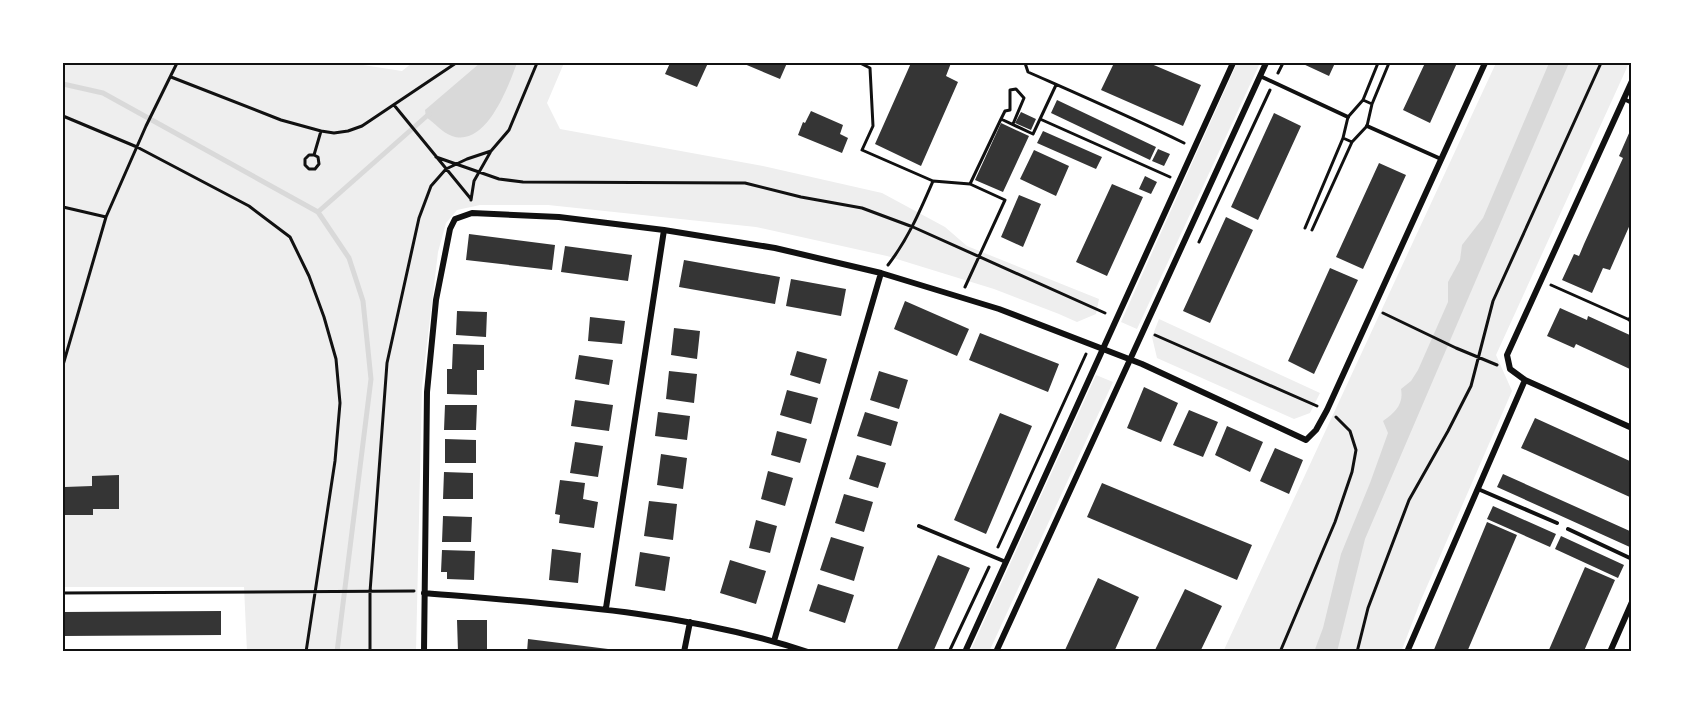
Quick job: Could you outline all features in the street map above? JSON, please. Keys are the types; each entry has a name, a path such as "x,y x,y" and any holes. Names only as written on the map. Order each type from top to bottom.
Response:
{"street":[{"path":"965,652 1233,63"},
{"path":"996,652 1266,63"},
{"path":"424,652 427,392 436,300 450,229 455,219 472,213 559,218 664,230 775,248 881,273 999,309 1142,364 1306,440 1316,430 1327,410 1485,63"},
{"path":"1632,81 1507,355 1510,369 1525,380 1632,428"},
{"path":"606,608 664,230"},
{"path":"774,641 881,273"},
{"path":"1407,652 1525,380"},
{"path":"424,593 606,608 690,622 774,641 808,652"},
{"path":"1610,652 1632,602"},
{"path":"684,652 690,622"}],"lane":[{"path":"1260,76 1348,117"},
{"path":"1624,99 1632,103"},
{"path":"1367,126 1441,159"},
{"path":"1477,489 1557,523"},
{"path":"919,526 1006,562"},
{"path":"1568,529 1632,559"}],"path":[{"path":"63,365 106,218 146,126 177,63"},
{"path":"171,77 281,120 334,133 362,126 456,63"},
{"path":"472,213 471,200 474,181 491,151 509,130 537,63"},
{"path":"860,63 870,68"},
{"path":"872,63 870,68 873,126 862,150 933,182 970,184 1005,200 961,298"},
{"path":"1025,63 1028,72 1136,119 1194,148"},
{"path":"1195,251 1283,63"},
{"path":"1305,228 1343,138 1348,117 1362,100 1378,63"},
{"path":"1312,230 1352,142 1367,126 1372,104 1389,63"},
{"path":"1357,652 1368,608 1408,500 1467,395 1479,359 1493,302 1600,63"},
{"path":"1001,119 1033,134 1056,85"},
{"path":"1010,111 1010,90 1016,89 1024,98 1013,124"},
{"path":"1362,100 1372,104"},
{"path":"394,105 471,200"},
{"path":"970,184 1005,111 1017,114"},
{"path":"63,116 138,147 249,206 290,237 309,276 336,360 340,403 335,460 306,652"},
{"path":"1040,119 1179,182"},
{"path":"314,155 321,131"},
{"path":"1343,138 1352,142"},
{"path":"370,652 370,592 387,363 419,218 432,186 446,169 491,151"},
{"path":"309,155 314,155 318,157 319,164 315,169 309,169 305,165 305,159 309,155"},
{"path":"436,157 499,179 523,182 745,183 801,197 862,208 913,227 1105,313"},
{"path":"881,273 901,248 913,227 933,182"},
{"path":"63,207 106,218"},
{"path":"1541,280 1631,321 1632,314"},
{"path":"1372,308 1479,359 1510,369"},
{"path":"1142,364 1155,335 1327,410 1350,431 1356,450 1352,472 1331,531 1280,652"},
{"path":"63,593 316,591 424,593"}],"shaded area":[{"path":"63,63 350,63 402,71 412,63 564,63 547,103 560,129 763,166 882,193 945,227 967,246 1099,299 1096,314 1077,322 994,289 887,256 756,227 548,205 480,205 457,210 446,223 438,252 422,386 416,652 247,652 244,587 63,587"},
{"path":"480,63 517,63 501,100 485,125 475,133 464,137 452,136 426,117 425,110"},
{"path":"1237,63 1260,63 1137,329 1121,322"},
{"path":"1496,63 1629,63 1496,355 1512,391 1421,600 1401,652 1223,652"},
{"path":"1549,63 1569,63 1365,539 1337,652 1314,652 1323,628 1341,554 1388,433 1383,421 1398,408 1401,389 1411,381 1418,370 1448,302 1448,282 1460,260 1462,245 1483,218"},
{"path":"1159,319 1320,393 1310,413 1294,419 1157,358 1152,337"},
{"path":"1096,375 1113,382 989,652 970,652"}],"building":[{"path":"670,63 708,63 697,87 665,74"},
{"path":"742,63 787,63 780,79"},
{"path":"911,63 951,63 946,76 958,82 921,166 875,144"},
{"path":"1114,63 1149,63 1201,85 1183,126 1101,90"},
{"path":"1301,63 1335,63 1329,76"},
{"path":"1425,63 1457,63 1430,123 1403,110"},
{"path":"1057,100 1156,147 1150,160 1051,113"},
{"path":"811,111 843,125 840,134 848,138 842,153 798,135"},
{"path":"1021,112 1036,119 1031,130 1015,123"},
{"path":"1274,113 1301,126 1258,220 1231,207"},
{"path":"1001,123 1029,136 1003,192 975,180"},
{"path":"1043,131 1102,157 1096,169 1037,143"},
{"path":"1630,131 1632,132 1632,220 1610,270 1603,268 1592,293 1562,280 1574,254 1579,256 1623,158 1619,156"},
{"path":"1158,149 1170,154 1164,166 1152,161"},
{"path":"1034,150 1069,166 1056,196 1020,179"},
{"path":"1379,163 1406,175 1363,269 1336,257"},
{"path":"1145,176 1157,182 1151,194 1139,189"},
{"path":"1112,184 1143,197 1107,276 1076,262"},
{"path":"1019,195 1041,204 1023,247 1001,237"},
{"path":"1226,217 1253,230 1210,323 1183,311"},
{"path":"469,234 555,245 552,270 466,260"},
{"path":"565,246 632,255 628,281 561,272"},
{"path":"684,260 780,277 775,304 679,287"},
{"path":"1330,268 1358,280 1314,374 1288,361"},
{"path":"791,279 846,289 841,316 786,306"},
{"path":"905,301 969,329 957,356 894,329"},
{"path":"1560,308 1587,320 1588,316 1632,336 1632,370 1576,344 1574,348 1547,336"},
{"path":"457,311 487,312 486,337 456,335"},
{"path":"590,317 625,321 622,344 588,341"},
{"path":"674,328 700,331 697,359 671,355"},
{"path":"980,333 1059,364 1048,392 969,360"},
{"path":"453,344 484,345 484,370 477,370 477,395 447,394 447,369 452,369"},
{"path":"797,351 827,359 820,384 790,375"},
{"path":"579,355 613,360 609,385 575,379"},
{"path":"669,371 697,374 694,403 666,399"},
{"path":"879,371 908,380 899,409 870,400"},
{"path":"1144,387 1178,403 1161,442 1127,428"},
{"path":"787,390 818,398 811,424 780,415"},
{"path":"575,400 613,405 609,431 571,426"},
{"path":"445,405 477,405 476,430 444,430"},
{"path":"1189,410 1218,422 1203,457 1173,445"},
{"path":"658,412 690,416 687,440 655,436"},
{"path":"865,412 898,422 891,446 857,436"},
{"path":"1000,413 1032,426 986,534 954,520"},
{"path":"1535,418 1632,462 1632,498 1521,448"},
{"path":"1227,426 1263,442 1250,472 1215,455"},
{"path":"777,431 807,439 800,463 771,455"},
{"path":"445,439 476,440 476,463 445,463"},
{"path":"575,442 603,446 598,477 570,473"},
{"path":"1275,448 1303,460 1289,494 1260,481"},
{"path":"661,454 687,458 683,489 657,485"},
{"path":"857,455 886,463 878,488 849,479"},
{"path":"768,471 793,478 785,506 761,499"},
{"path":"444,472 473,473 473,499 443,499"},
{"path":"1503,474 1632,532 1632,548 1497,487"},
{"path":"119,475 119,509 93,509 93,515 65,515 65,487 92,486 92,476"},
{"path":"560,480 585,483 583,499 598,502 594,528 559,523 560,515 555,514"},
{"path":"1102,483 1252,545 1237,580 1087,517"},
{"path":"844,494 873,502 864,532 835,523"},
{"path":"649,501 677,504 673,540 644,536"},
{"path":"1493,506 1556,534 1550,547 1487,519"},
{"path":"443,516 472,517 471,542 442,542"},
{"path":"756,520 777,526 770,553 749,548"},
{"path":"1487,522 1517,535 1467,652 1433,652"},
{"path":"1561,536 1624,565 1618,578 1555,549"},
{"path":"831,537 864,547 854,581 820,570"},
{"path":"552,549 581,553 578,583 549,580"},
{"path":"442,550 475,551 474,580 447,579 447,572 441,572"},
{"path":"640,552 670,557 665,591 635,586"},
{"path":"938,555 970,568 933,652 896,652"},
{"path":"730,560 766,571 756,604 720,593"},
{"path":"1585,567 1615,580 1584,651 1548,652"},
{"path":"1098,578 1139,597 1114,652 1065,650"},
{"path":"818,584 854,595 845,623 809,611"},
{"path":"1185,589 1222,606 1200,652 1154,652"},
{"path":"221,611 221,635 63,636 63,612"},
{"path":"457,620 487,620 487,652 458,652"},
{"path":"528,639 624,651 624,652 527,652"}],"waterway":[{"path":"63,84 103,93 318,212 349,258 363,301 371,379 337,652"},
{"path":"318,212 429,114"}]}
